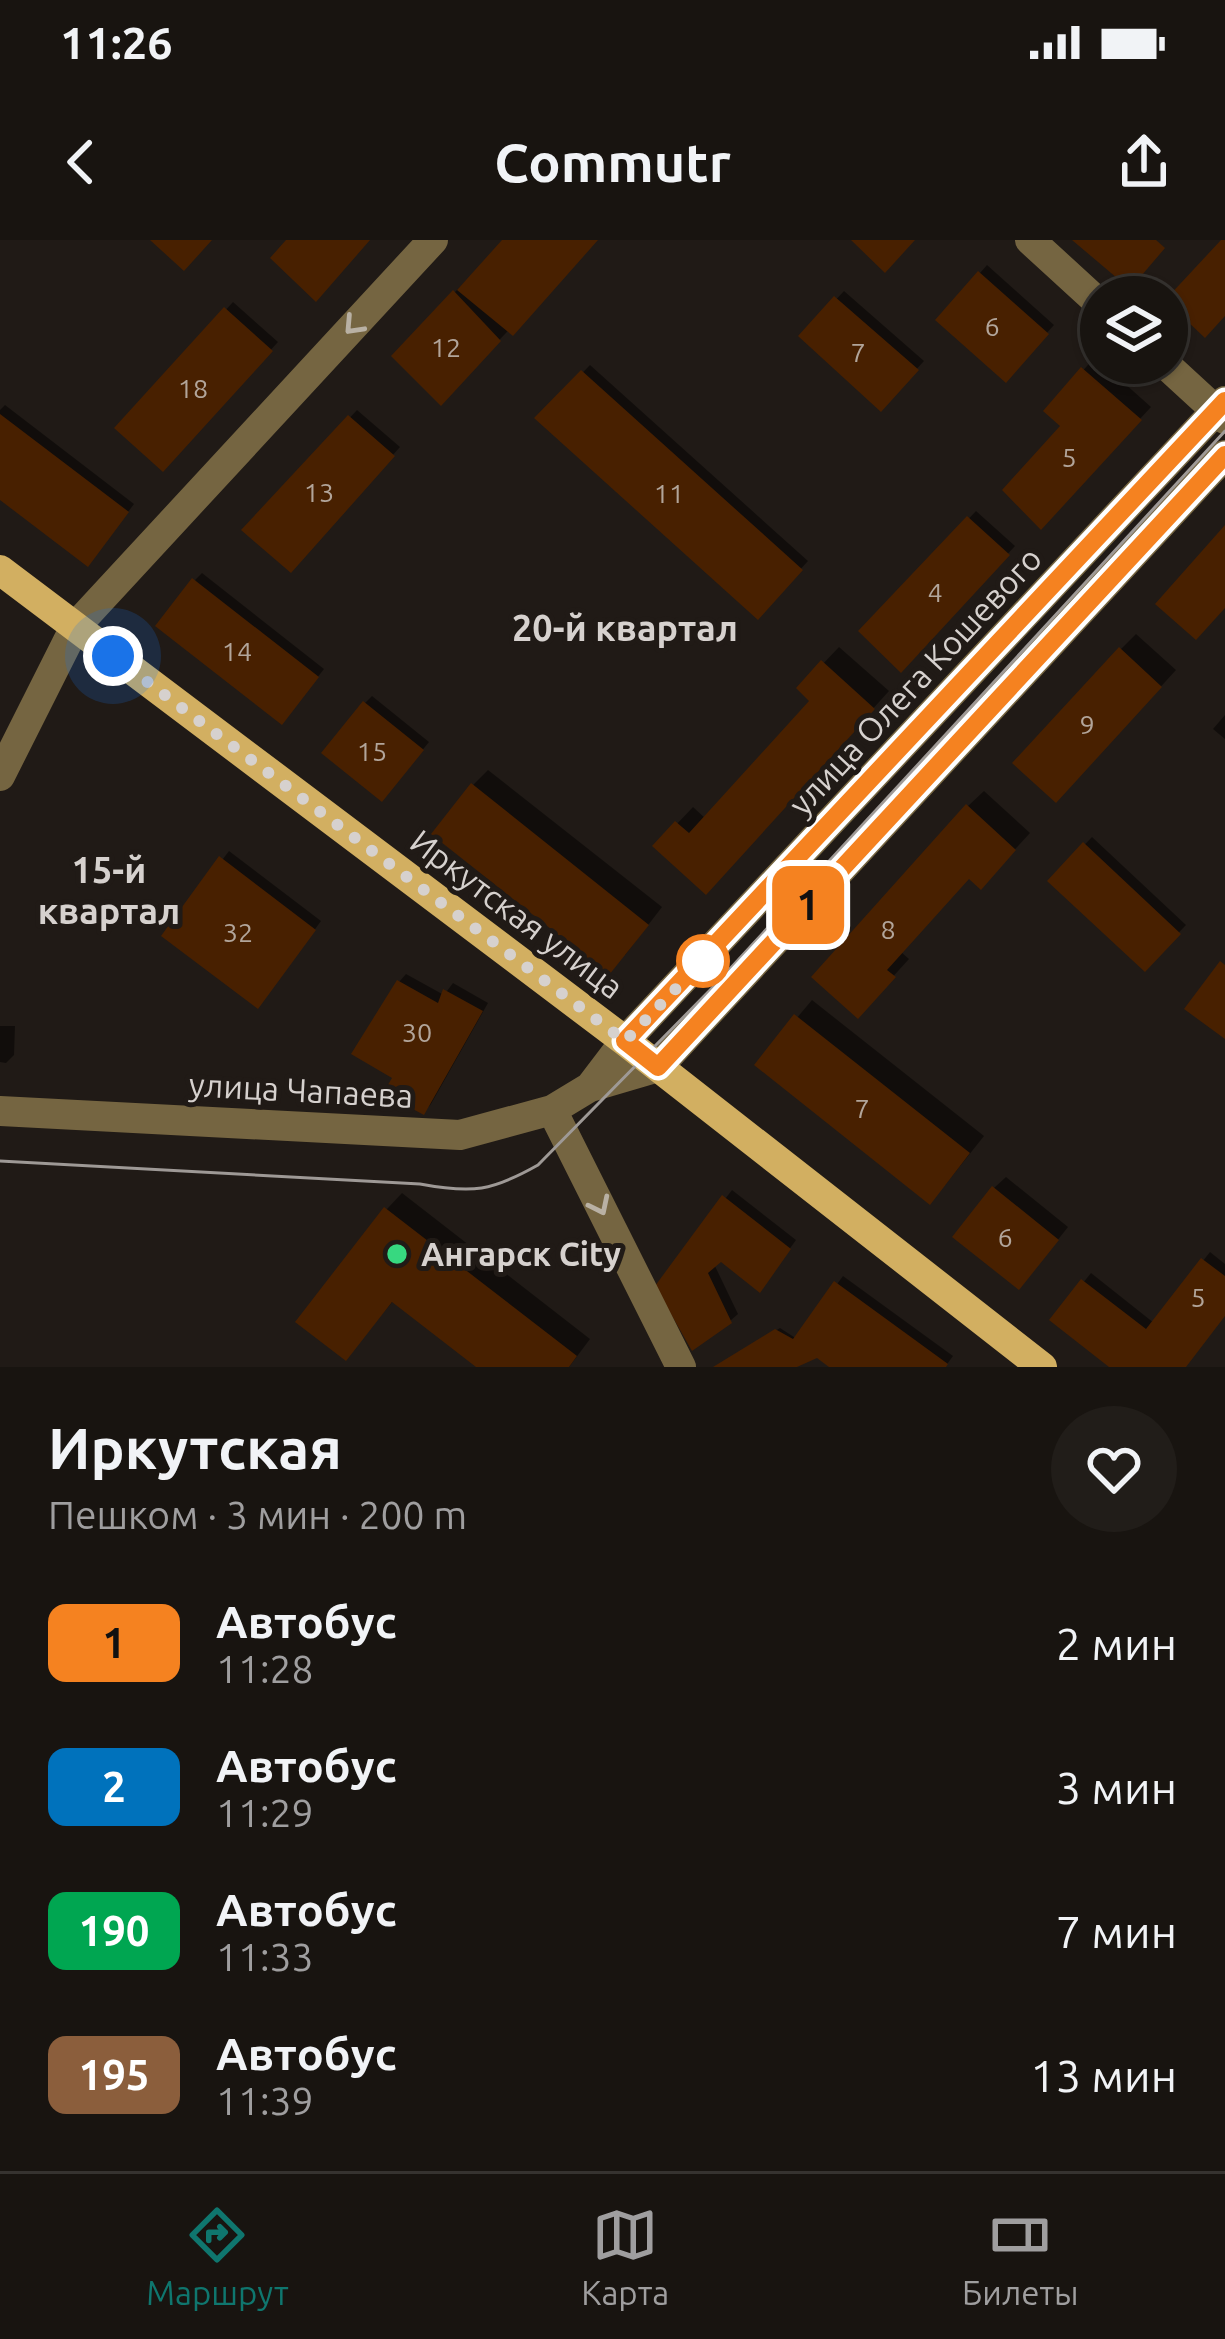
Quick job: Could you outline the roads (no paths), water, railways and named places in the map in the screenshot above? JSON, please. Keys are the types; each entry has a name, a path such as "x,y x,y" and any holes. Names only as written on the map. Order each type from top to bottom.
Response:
{"main road":[{"name":"Иркутская улица","path":"0,570 625,1041 1042,1367"}],"street":[{"path":"0,776 75,627 433,240"},
{"path":"1030,240 1080,286"},
{"path":"1188,382 1222,410"},
{"name":"улица Олега Кошевого","path":"590,1088 625,1041 1222,410"},
{"path":"590,1088 658,1067 1225,455"},
{"name":"улица Чапаева","path":"0,1111 460,1135 552,1109 590,1088"},
{"path":"552,1109 681,1367"}],"tram line":[{"path":"0,1161 454,1189 494,1185 538,1165 716,984 1225,431"}],"place":[{"name":"Ангарск City","path":"397,1254"}],"district":[{"name":"20-й квартал","path":"625,628"},
{"name":"15-й квартал","path":"109,890"}]}
